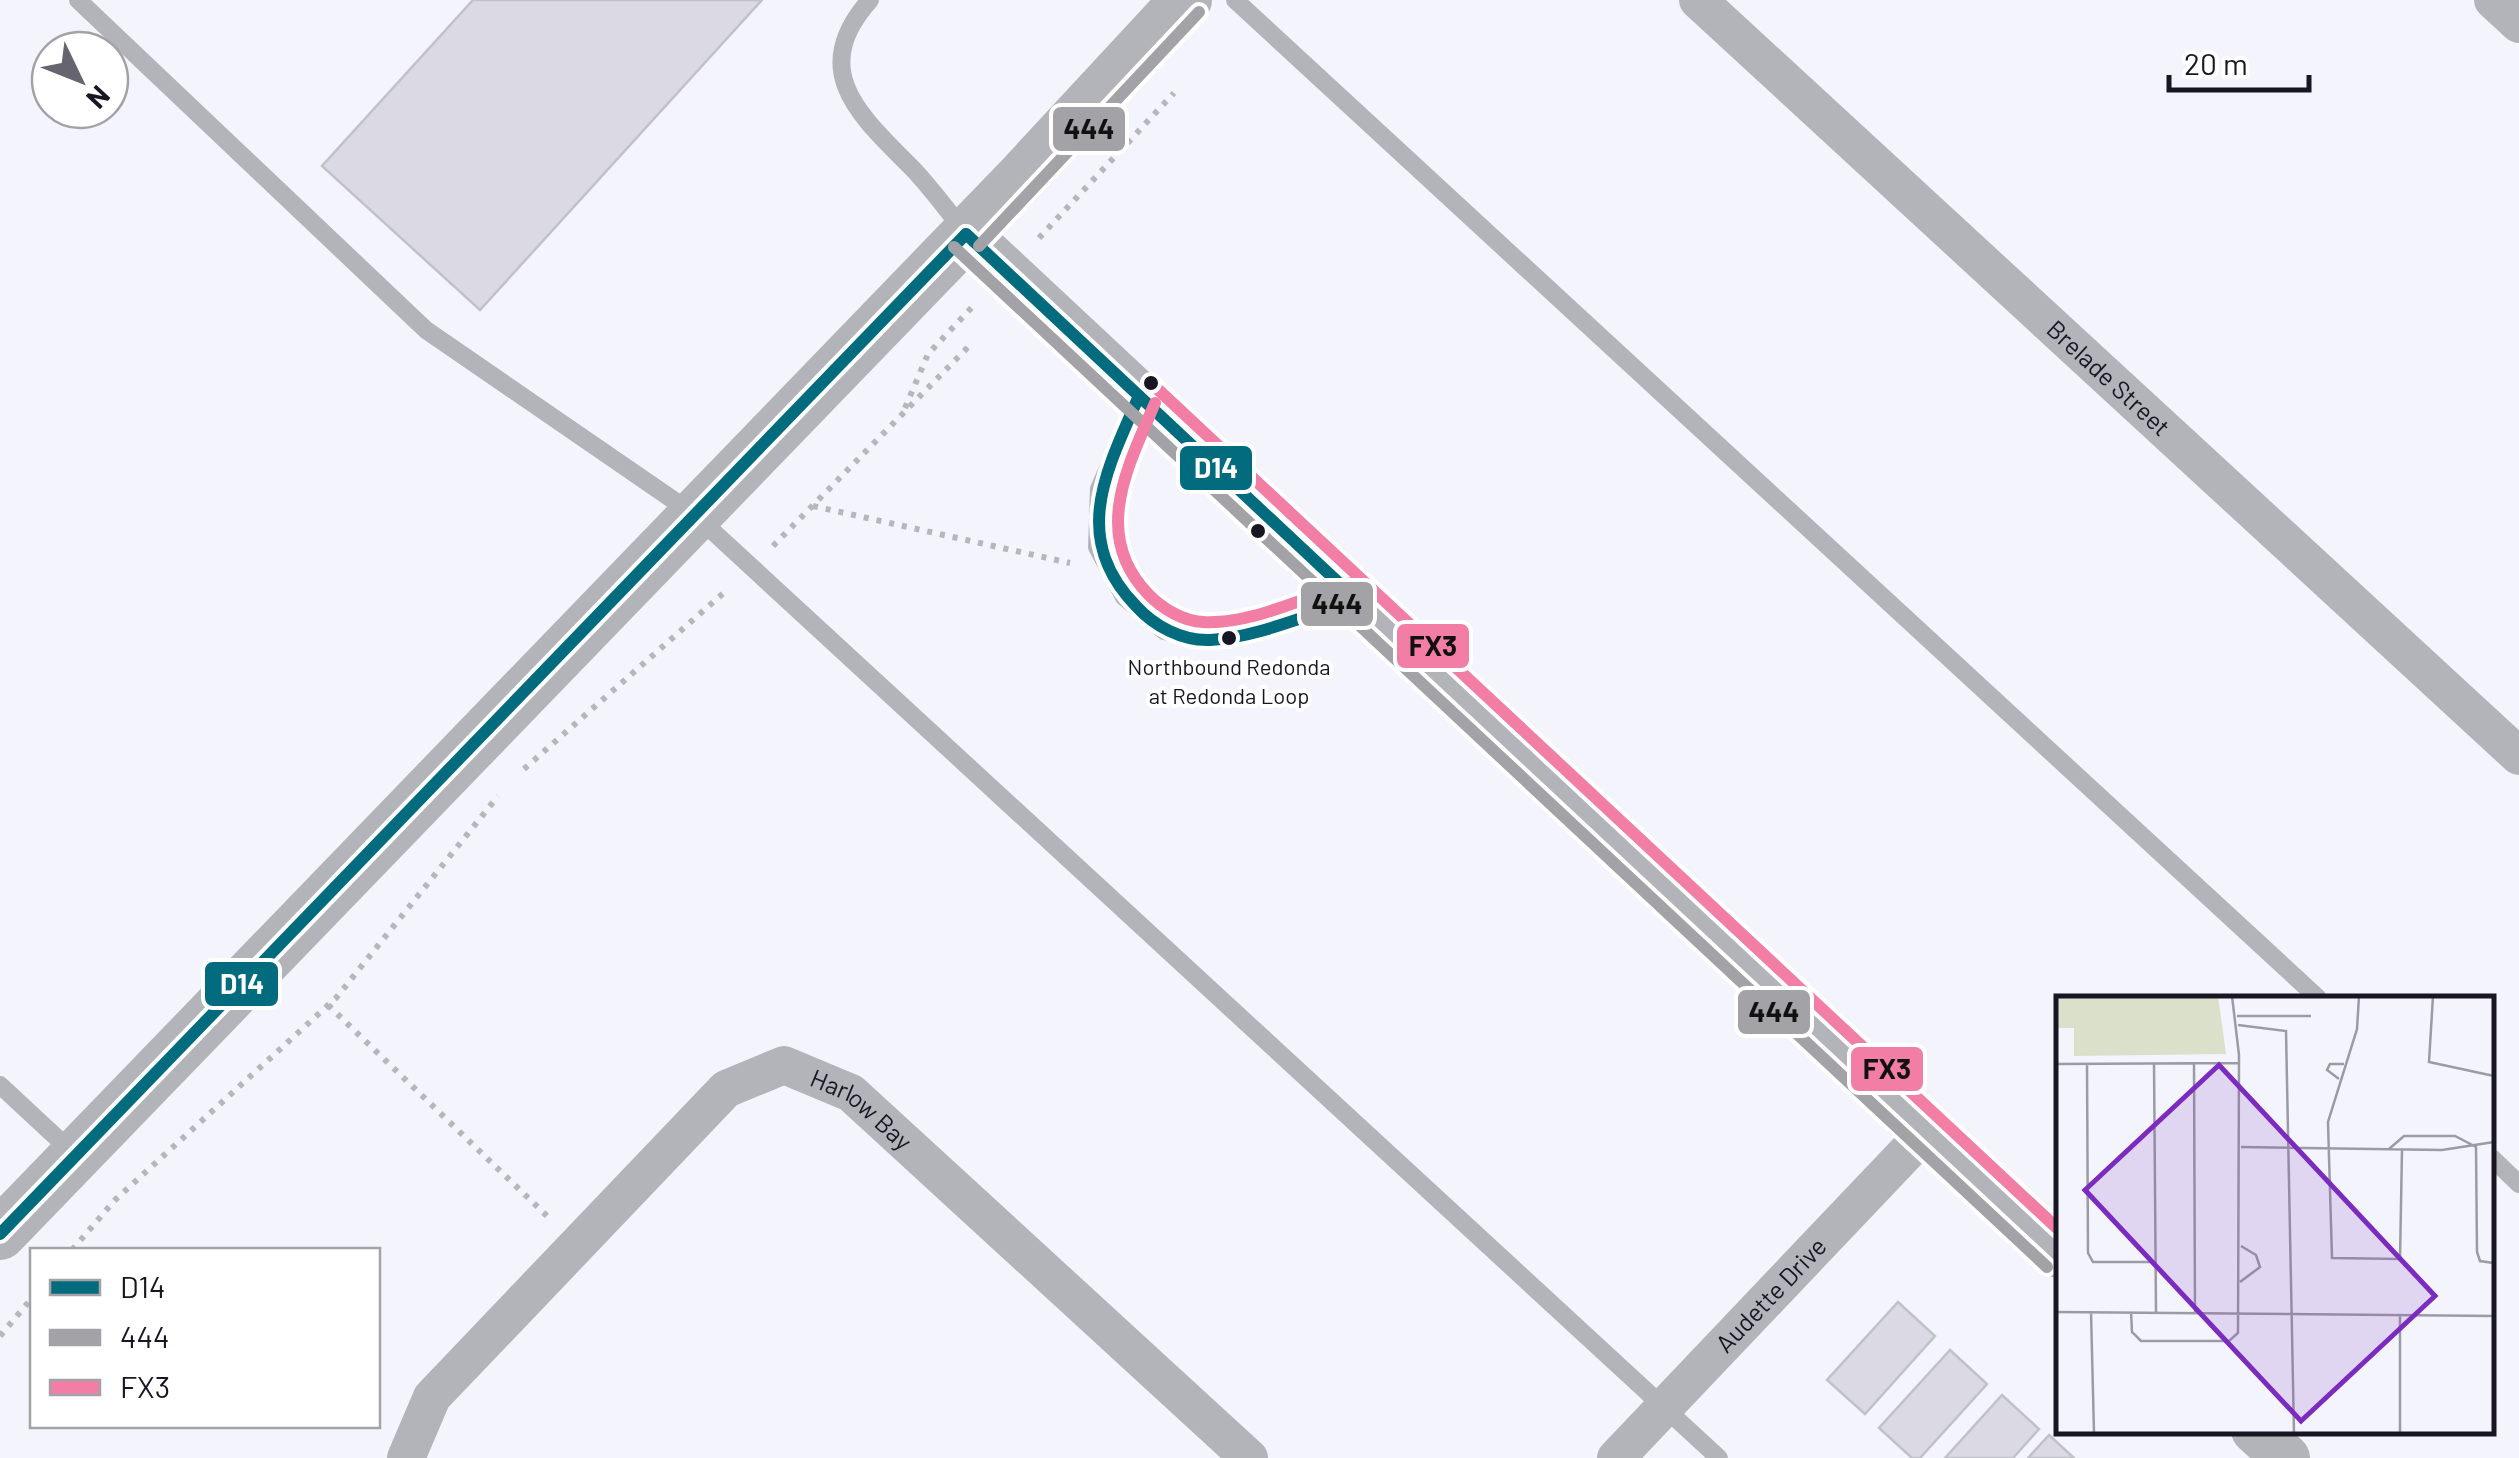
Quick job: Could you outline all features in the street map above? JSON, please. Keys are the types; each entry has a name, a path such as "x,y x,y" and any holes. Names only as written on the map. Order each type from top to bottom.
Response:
{"main road":[{"path":"0,1234 966,234 1186,0"}],"street":[{"path":"2494,0 2519,24"},
{"name":"Brelade Street","path":"1712,5 2519,756"},
{"path":"966,234 2056,1251"},
{"name":"Harlow Bay","path":"406,1458 432,1397 726,1089 784,1065 851,1093 1249,1458"},
{"name":"Audette Drive","path":"1616,1458 1925,1133"},
{"path":"2258,1433 2286,1458"}],"lane":[{"path":"78,0 426,330 694,515 1718,1458"},
{"path":"870,0 854,18 843,50 844,84 854,110 915,172 966,234"},
{"path":"1235,0 2316,996"},
{"path":"1140,396 1099,490 1097,547 1124,597 1164,631 1208,640 1357,600"},
{"path":"0,1085 75,1155"},
{"path":"2494,1160 2519,1184"}],"path":[{"path":"903,414 928,354 1182,83"},
{"path":"74,1248 115,1200 328,1005 510,781 646,666 751,567 972,343"},
{"path":"812,506 1110,572"},
{"path":"328,1005 577,1246"},
{"path":"0,1336 30,1300"}],"building":[{"path":"473,0 762,0 480,310 322,166"},
{"path":"1898,1302 1935,1336 1865,1414 1827,1380"},
{"path":"1950,1350 1987,1384 1920,1458 1912,1458 1879,1428"},
{"path":"2002,1395 2039,1429 2013,1458 1945,1458"},
{"path":"2049,1435 2074,1458 2028,1458"}],"transit line":[{"name":"444","path":"979,246 1199,12"},
{"name":"D14","path":"966,234 1357,600"},
{"name":"D14","path":"0,1234 966,234"},
{"name":"444","path":"954,247 2047,1267"},
{"name":"FX3","path":"1151,383 2056,1227"},
{"name":"D14","path":"1139,396 1106,477 1099,529 1104,555 1116,581 1143,613 1179,635 1210,640 1266,629 1357,600"},
{"name":"FX3","path":"1155,403 1126,477 1118,525 1131,572 1149,595 1188,619 1221,622 1259,614 1352,583"}],"place":[{"name":"Northbound Redonda at Redonda Loop","path":"1229,638"}]}
